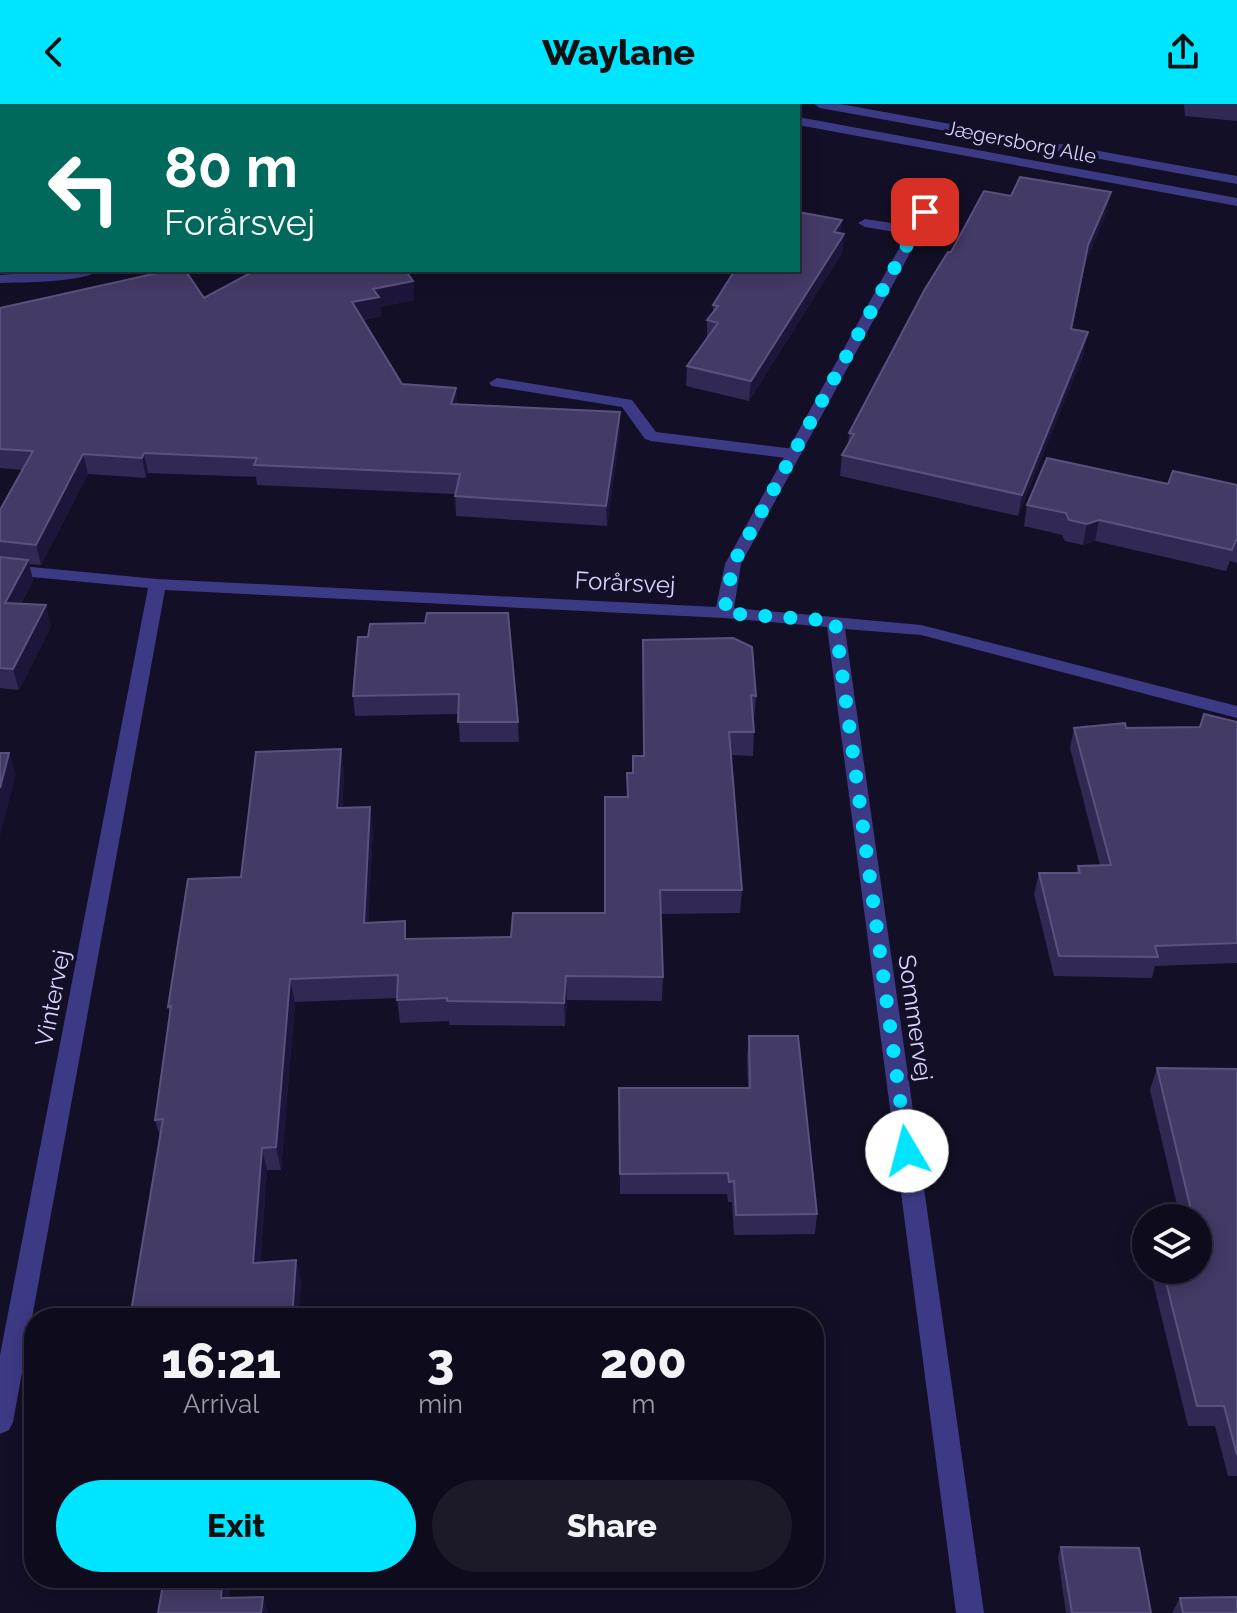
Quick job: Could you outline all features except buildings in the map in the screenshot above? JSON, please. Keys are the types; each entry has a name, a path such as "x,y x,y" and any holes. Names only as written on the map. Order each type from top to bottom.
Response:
{"street":[{"name":"Jægersborg Alle","path":"820,104 1237,180"},
{"name":"Jægersborg Alle","path":"800,121 1237,202"},
{"path":"724,613 733,564 935,194"},
{"path":"865,223 915,231"},
{"path":"0,279 72,272"},
{"path":"497,383 627,403 651,436 794,454"},
{"name":"Forårsvej","path":"0,569 157,584 724,613 921,630 1237,712"},
{"name":"Vintervej","path":"0,1422 157,584"},
{"name":"Sommervej","path":"835,621 970,1613"}],"route":[{"path":"907,1151 835,621 724,613 733,564 925,212"}]}
